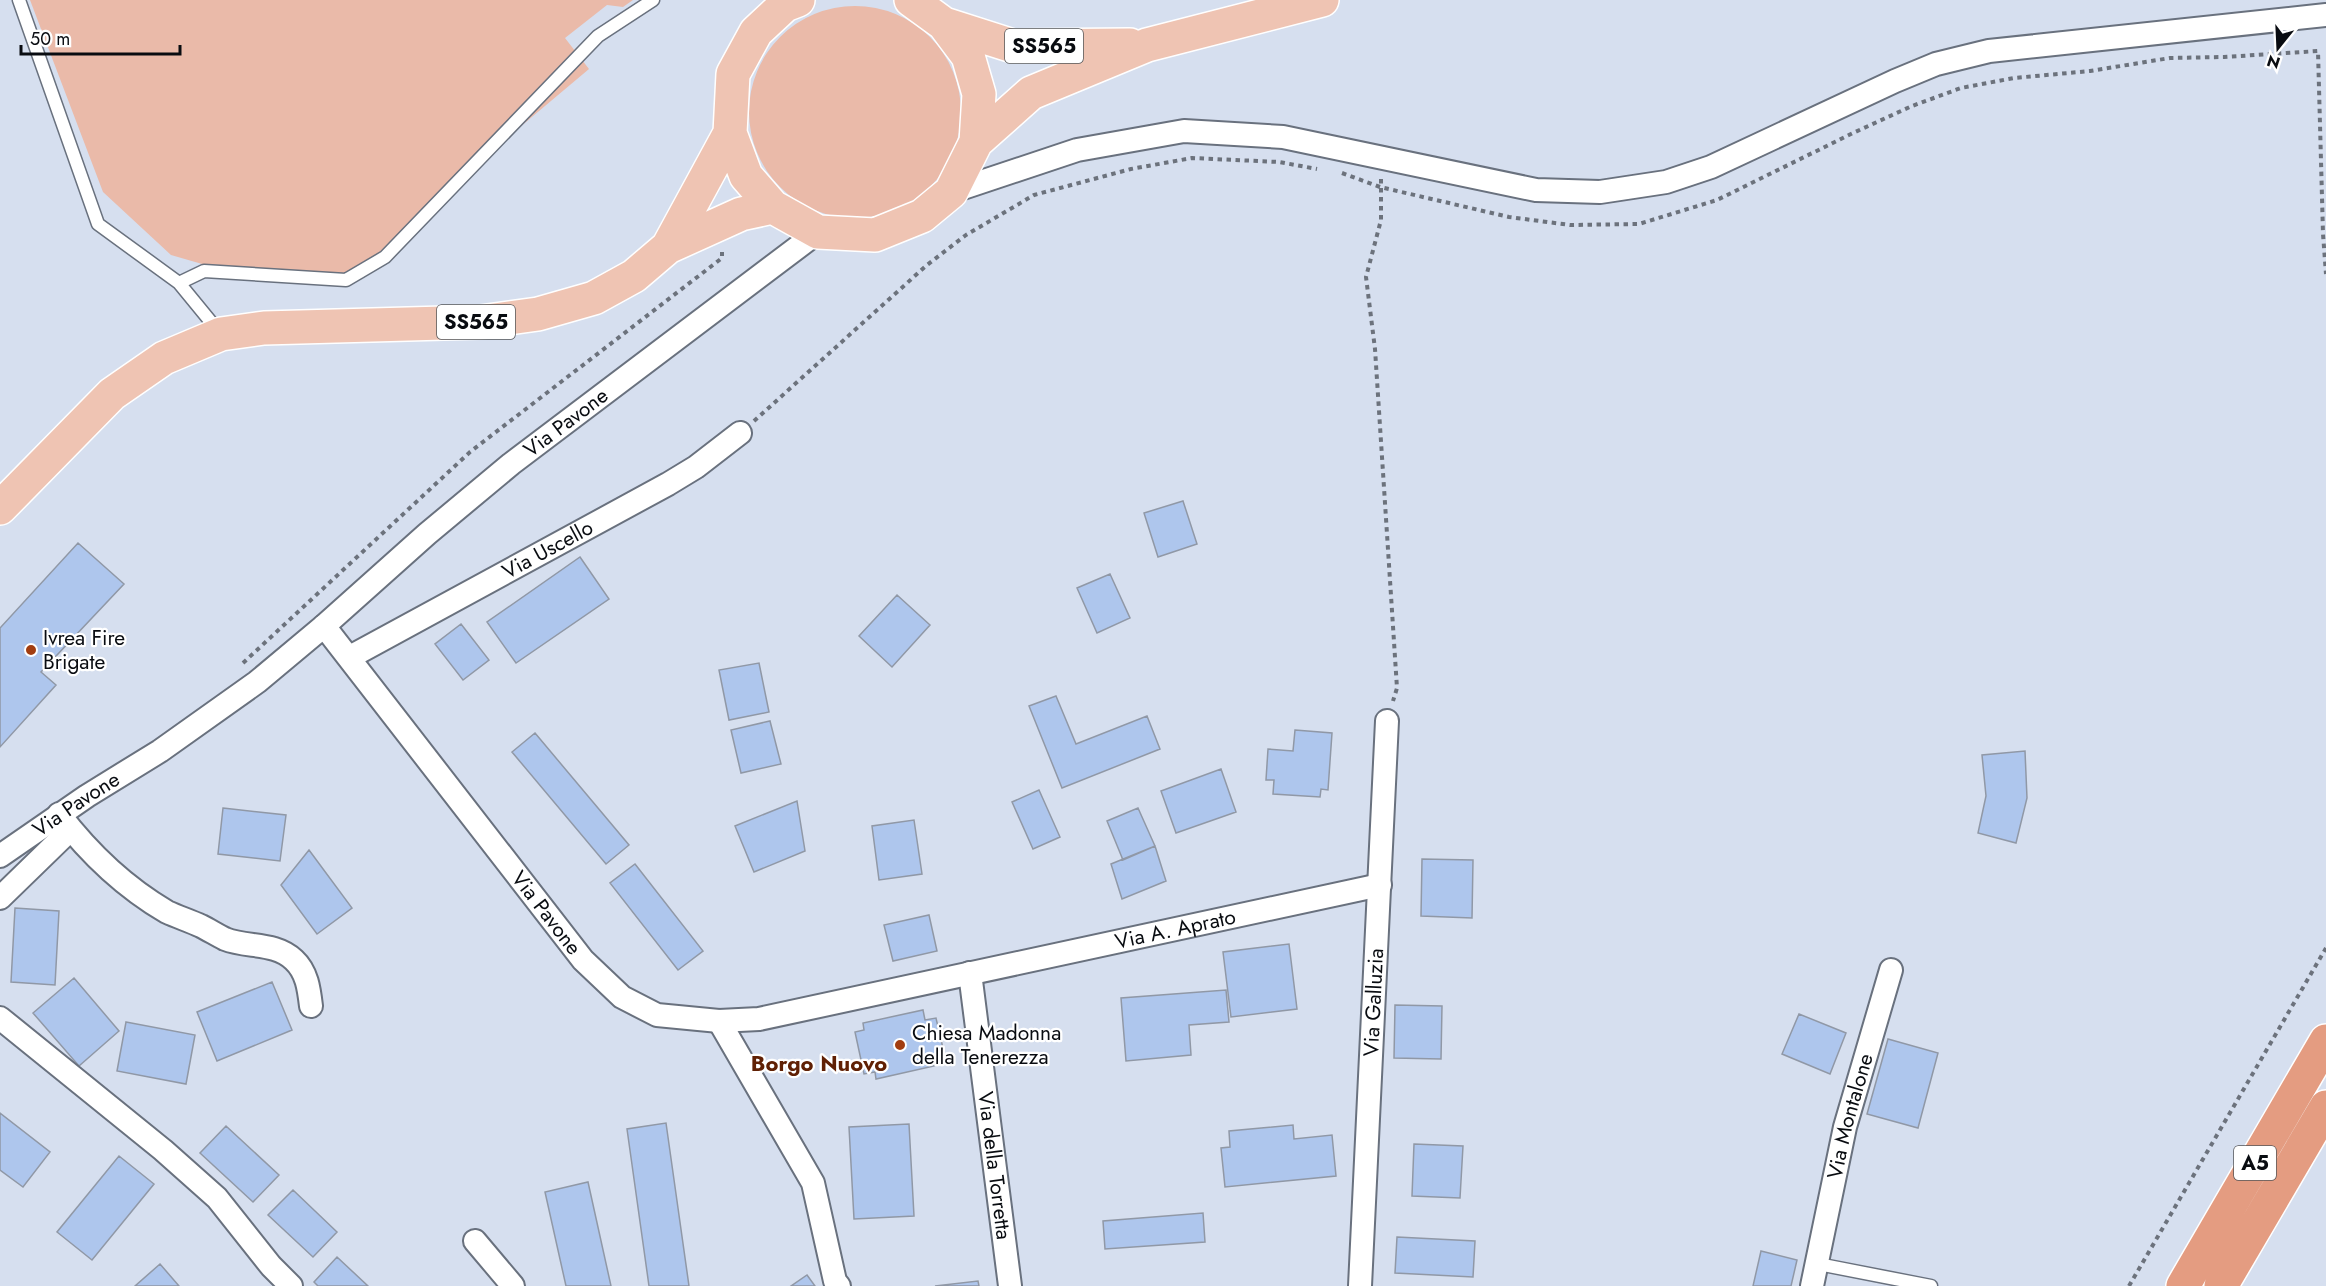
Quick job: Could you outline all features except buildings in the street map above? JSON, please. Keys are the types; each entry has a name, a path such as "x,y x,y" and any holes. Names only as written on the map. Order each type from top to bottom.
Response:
{"highway":[{"name":"A5","path":"2183,1286 2326,1041"},
{"name":"A5","path":"2222,1286 2326,1107"}],"main road":[{"name":"SS565","path":"798,0 786,5 756,32 734,74 730,133 746,176 773,207 818,232 875,235 922,216 951,192 976,142 1031,93 1147,45 1294,4 1322,0"},
{"name":"SS565","path":"911,0 944,24 968,56 979,94 976,142"},
{"name":"SS565","path":"944,24 1013,46 1147,45"},
{"name":"SS565","path":"668,247 730,133"},
{"name":"SS565","path":"0,508 112,394 164,358 221,334 264,328 480,322 538,314 594,298 634,276 668,247 741,214 773,207"}],"street":[{"path":"951,192 1077,150 1184,131 1283,137 1536,190 1600,192 1666,183 1711,167 1895,81 1947,61 1989,51 2326,15"},
{"name":"Via Pavone","path":"0,856 65,822 257,682 511,464 818,232"},
{"name":"Via Uscello","path":"350,657 580,534 678,478 740,433"},
{"name":"Via Pavone","path":"324,626 583,960 622,997 657,1014 719,1021 759,1019"},
{"name":"Via Galluzia","path":"1360,1286 1387,721"},
{"path":"0,898 65,822 82,845 141,894 168,912 226,939 250,946 273,947 293,959 303,971 309,988 311,1006"},
{"name":"Via A. Aprato","path":"759,1019 1380,885"},
{"name":"Via Montalone","path":"1815,1275 1845,1127 1891,970"},
{"name":"Via della Torretta","path":"970,974 1010,1286"},
{"path":"0,1018 163,1150 217,1198 271,1266 291,1286"},
{"path":"719,1021 813,1183 835,1281 839,1286"},
{"path":"475,1241 513,1286"}],"lane":[{"path":"19,0 98,224 179,283 221,334"},
{"path":"179,283 204,271 346,280 385,257 598,36 653,0"},
{"name":"Via Montalone","path":"1815,1275 1931,1286"}],"path":[{"path":"1340,172 1380,187 1509,217 1570,225 1639,224 1717,200 1902,111 1961,88 2014,78 2090,71 2170,58 2318,51 2326,274"},
{"path":"1383,157 1380,187 1381,220 1366,277 1376,349 1398,688 1387,721"},
{"path":"740,433 927,265 966,235 1034,195 1131,169 1192,158 1279,162 1320,169"},
{"path":"234,671 470,452 722,258 722,240 712,227"},
{"path":"2129,1286 2326,948"}],"shaded area":[{"path":"30,0 633,0 623,7 607,5 565,38 589,69 520,127 384,250 345,276 209,266 171,255 103,192"},
{"path":"855,6 876,8 896,14 914,24 930,37 943,53 953,71 959,91 961,112 959,133 953,153 943,171 930,187 914,200 896,210 876,216 855,218 834,216 814,210 796,200 780,187 767,171 757,153 751,133 749,112 751,91 757,71 767,53 780,37 796,24 814,14 834,8"}],"place":[{"name":"Ivrea Fire Brigate","path":"31,650"},
{"name":"Chiesa Madonna della Tenerezza","path":"900,1045"}],"district":[{"name":"Borgo Nuovo","path":"819,1063"}]}
